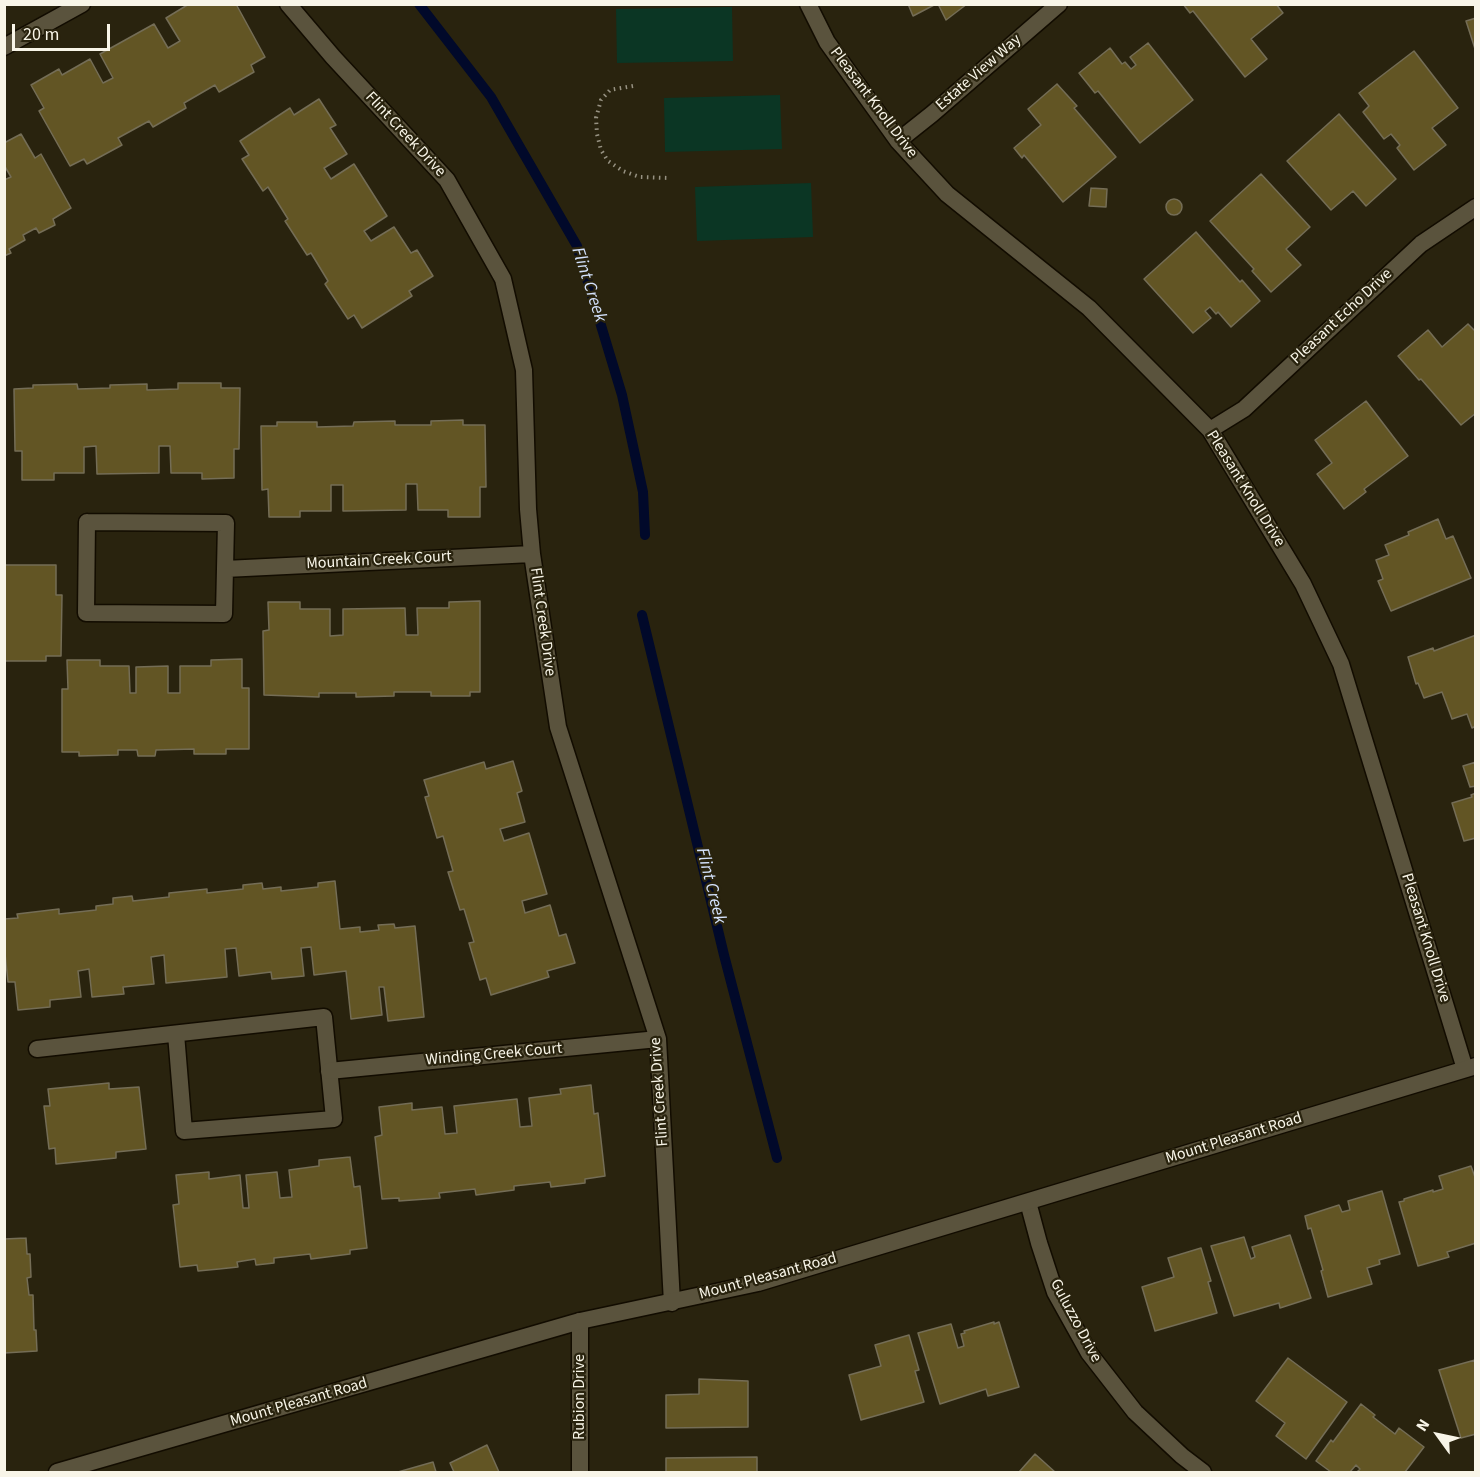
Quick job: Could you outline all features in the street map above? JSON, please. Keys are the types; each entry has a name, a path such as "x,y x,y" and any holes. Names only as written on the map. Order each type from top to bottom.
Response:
{"street":[{"path":"4,47 82,4"},
{"name":"Flint Creek Drive","path":"288,4 333,57 447,180 503,279 524,370 528,510 532,554 558,727 658,1039 672,1303"},
{"name":"Pleasant Knoll Drive","path":"808,4 827,42 898,141 947,194 1089,308 1210,430 1303,584 1341,664 1470,1068"},
{"name":"Estate View Way","path":"898,141 1059,4"},
{"name":"Pleasant Echo Drive","path":"1210,430 1244,409 1421,244 1476,207"},
{"path":"87,522 226,523 225,569 224,614 86,613 87,522"},
{"name":"Mountain Creek Court","path":"225,569 532,554"},
{"path":"37,1049 324,1017 334,1119 184,1131 176,1034"},
{"name":"Winding Creek Court","path":"329,1071 658,1039"},
{"name":"Mount Pleasant Road","path":"57,1473 580,1321 758,1283 1470,1068"},
{"name":"Guluzzo Drive","path":"1028,1202 1056,1292 1089,1353 1135,1412 1203,1473"},
{"name":"Rubion Drive","path":"580,1321 580,1473"}],"path":[{"path":"633,86 610,90 601,100 596,118 601,150 608,161 623,171 640,177 669,178"}],"green space":[{"path":"732,7 733,61 617,63 616,9"},
{"path":"780,95 782,149 665,152 664,98"},
{"path":"811,183 813,237 697,241 695,187"}],"building":[{"path":"189,4 236,4 265,57 251,65 254,72 219,92 215,85 184,103 186,108 153,127 149,121 118,138 122,145 87,164 84,159 70,166 39,111 44,108 31,85 59,69 62,75 90,59 103,83 113,78 100,54 154,24 168,48 180,41 166,18"},
{"path":"908,4 936,4 913,16"},
{"path":"938,4 967,4 946,20"},
{"path":"1183,4 1276,4 1283,13 1251,39 1267,59 1245,77 1193,11 1190,13"},
{"path":"1476,18 1476,52 1466,21"},
{"path":"1148,43 1193,100 1140,143 1098,91 1095,93 1079,73 1110,48 1122,64 1125,62 1131,69 1136,65 1130,57"},
{"path":"1414,51 1458,108 1432,128 1446,145 1414,170 1397,148 1400,145 1391,134 1384,139 1363,112 1369,106 1359,93"},
{"path":"1057,84 1077,106 1074,108 1116,157 1063,202 1024,155 1022,158 1014,148 1041,125 1028,109"},
{"path":"319,99 336,125 330,128 347,154 324,168 331,179 354,164 387,216 364,231 371,241 394,227 411,253 417,250 433,276 409,291 412,296 362,328 354,315 348,319 325,284 328,281 311,253 307,255 285,221 288,219 268,187 263,191 242,159 249,155 240,141 290,108 294,115"},
{"path":"1339,114 1396,179 1366,206 1353,191 1331,210 1287,161"},
{"path":"21,134 35,158 41,154 71,208 53,219 55,225 39,233 36,228 23,235 25,240 9,249 11,253 4,256 4,180 11,177 4,165 4,143"},
{"path":"1261,174 1310,227 1286,249 1301,265 1271,292 1252,271 1254,269 1210,221"},
{"path":"1091,188 1107,189 1106,207 1089,206"},
{"path":"1171,199 1177,199 1182,207 1180,213 1171,215 1166,210 1166,204"},
{"path":"1196,232 1260,301 1231,327 1218,312 1216,314 1210,307 1205,311 1211,318 1193,333 1144,279"},
{"path":"1468,324 1476,332 1476,413 1461,425 1398,356 1428,330 1442,347"},
{"path":"178,383 221,383 221,388 240,388 239,449 234,449 234,478 202,479 202,473 171,473 170,446 159,446 159,473 97,474 96,446 84,447 84,473 54,473 54,480 22,480 22,451 15,451 14,389 33,388 33,385 77,384 78,389 147,384 147,390 178,389"},
{"path":"1366,401 1408,456 1364,489 1366,492 1344,509 1317,474 1332,463 1315,440"},
{"path":"463,420 463,425 485,425 486,487 480,487 480,517 448,517 448,510 418,510 417,484 406,484 406,510 343,511 343,485 331,485 331,511 300,511 300,517 269,517 268,489 262,490 261,426 277,426 277,422 317,422 317,427 353,426 354,422 395,421 395,425 431,425 431,421"},
{"path":"1438,519 1446,539 1453,536 1471,578 1391,611 1378,581 1383,579 1376,560 1389,555 1385,545"},
{"path":"4,565 56,565 56,595 62,595 61,656 46,656 46,661 4,661"},
{"path":"480,601 480,692 470,692 470,696 431,696 431,692 394,692 394,696 356,697 356,693 319,693 319,697 264,695 263,631 269,630 268,602 300,602 300,609 330,609 330,636 343,635 343,609 405,608 406,635 418,635 417,608 449,608 449,602"},
{"path":"1476,635 1476,726 1472,728 1467,714 1452,719 1442,692 1424,698 1418,683 1416,684 1408,657 1433,648 1434,651"},
{"path":"242,659 242,688 249,688 249,749 226,749 226,754 194,754 194,749 156,750 155,756 138,756 137,750 118,750 118,755 79,756 79,752 62,752 62,689 68,689 67,660 100,660 100,666 129,666 130,693 136,693 136,667 168,666 168,693 180,693 180,666 211,666 211,660"},
{"path":"513,761 522,791 517,793 525,822 500,829 504,841 529,833 547,894 522,901 525,913 550,905 559,936 566,934 575,963 547,971 549,977 491,995 486,978 480,980 469,943 474,942 464,909 460,910 448,872 453,871 443,836 437,838 425,797 429,796 424,780 484,762 486,769"},
{"path":"1476,762 1476,786 1470,787 1463,766"},
{"path":"1476,793 1476,838 1464,841 1452,803 1472,797 1471,795"},
{"path":"335,881 340,929 360,927 360,932 379,930 378,925 394,924 395,928 415,926 424,1017 388,1021 384,987 379,987 382,1015 351,1019 346,971 314,975 311,947 301,948 304,976 272,979 271,972 239,976 236,948 225,949 227,977 166,983 164,955 151,957 154,984 123,987 124,994 92,997 89,969 78,971 81,997 50,1000 50,1007 18,1010 15,982 8,982 4,919 18,918 17,914 59,909 59,914 96,910 96,906 113,904 113,898 132,896 133,901 169,897 169,893 207,889 207,893 243,889 243,885 262,883 263,889 281,887 281,891 318,887 318,883"},
{"path":"109,1083 109,1089 139,1087 146,1149 116,1152 116,1158 56,1164 55,1148 49,1149 44,1106 50,1106 48,1089"},
{"path":"591,1085 594,1114 598,1113 605,1176 585,1179 585,1183 551,1187 550,1182 514,1186 514,1190 476,1195 475,1189 439,1193 440,1198 399,1201 399,1198 382,1199 375,1137 382,1135 379,1107 412,1103 412,1110 442,1107 445,1134 457,1133 454,1106 517,1099 520,1127 532,1126 529,1098 561,1094 560,1089"},
{"path":"350,1157 354,1187 360,1186 367,1248 350,1250 350,1254 311,1259 310,1254 274,1258 274,1263 256,1265 255,1259 237,1262 238,1267 219,1269 198,1271 197,1265 180,1267 173,1205 179,1204 176,1175 209,1172 209,1179 240,1175 243,1208 249,1208 246,1175 277,1172 280,1198 292,1197 289,1170 319,1166 319,1160"},
{"path":"1471,1166 1476,1180 1476,1243 1447,1252 1449,1257 1418,1266 1399,1202 1433,1190 1433,1192 1443,1189 1439,1176"},
{"path":"1382,1191 1400,1254 1379,1260 1380,1264 1367,1268 1372,1284 1328,1297 1321,1271 1323,1270 1311,1228 1308,1229 1305,1216 1339,1205 1342,1212 1350,1210 1348,1201"},
{"path":"1290,1235 1311,1298 1280,1308 1279,1303 1234,1316 1211,1246 1244,1237 1251,1259 1255,1257 1252,1247"},
{"path":"26,1238 27,1254 30,1254 31,1277 27,1278 29,1295 33,1295 37,1351 4,1353 4,1239"},
{"path":"1201,1248 1211,1281 1208,1282 1217,1313 1155,1331 1142,1287 1174,1277 1168,1258"},
{"path":"994,1322 994,1324 999,1322 1019,1387 988,1396 986,1389 940,1404 918,1333 951,1324 958,1348 964,1346 961,1334 965,1333 964,1331"},
{"path":"909,1335 919,1370 915,1371 924,1402 861,1420 849,1375 881,1366 875,1345"},
{"path":"1288,1358 1347,1402 1306,1459 1276,1436 1285,1423 1256,1401"},
{"path":"1475,1360 1476,1434 1461,1438 1439,1370"},
{"path":"699,1379 748,1381 748,1427 666,1428 666,1395 699,1394"},
{"path":"1361,1404 1375,1415 1373,1417 1395,1434 1399,1428 1424,1447 1405,1472 1357,1472 1360,1469 1356,1465 1350,1472 1331,1472 1316,1461"},
{"path":"487,1445 499,1472 454,1472 450,1463"},
{"path":"1035,1454 1055,1472 1019,1472"},
{"path":"757,1457 757,1472 666,1472 666,1458"},
{"path":"433,1462 436,1472 398,1472"}],"waterway":[{"name":"Flint Creek","path":"419,4 491,97 577,246 622,395 643,492 645,535"},
{"name":"Flint Creek","path":"642,615 724,955 777,1158"}]}
